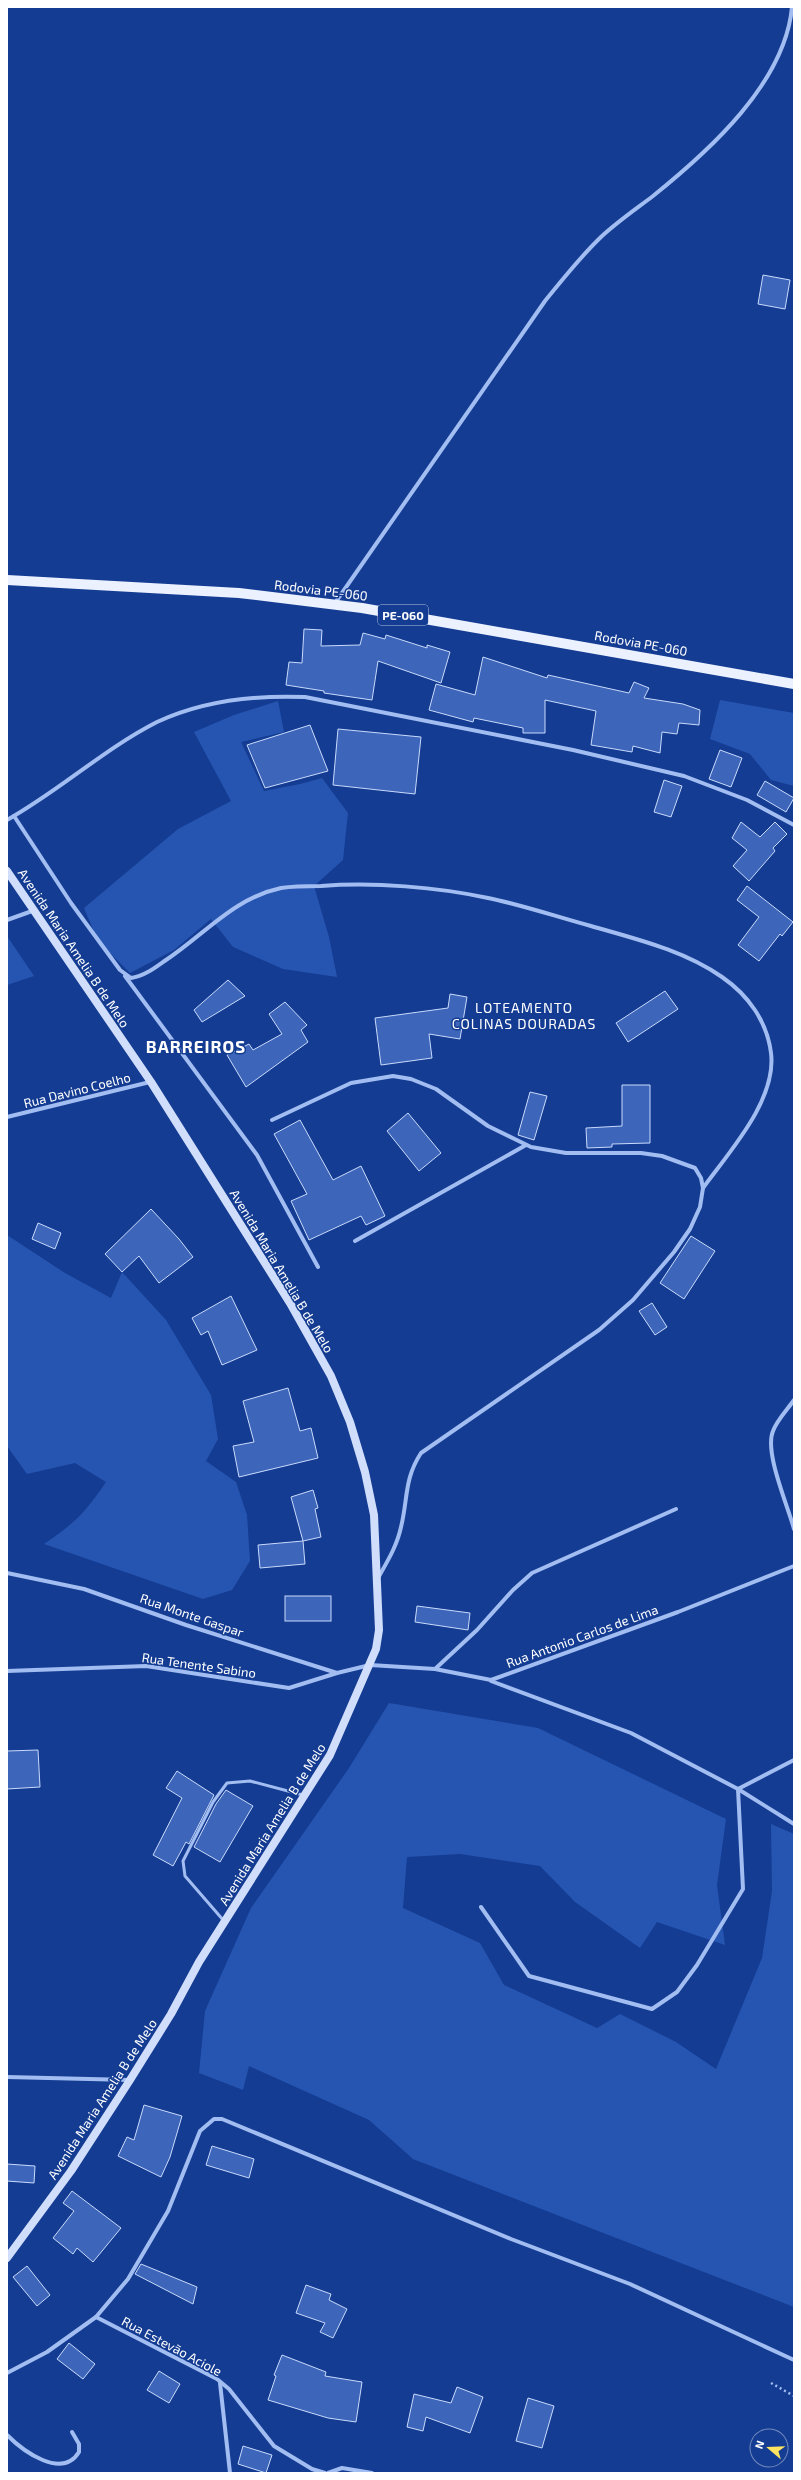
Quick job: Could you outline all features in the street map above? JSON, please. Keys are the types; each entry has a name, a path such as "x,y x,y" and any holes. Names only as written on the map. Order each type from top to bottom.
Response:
{"main road":[{"name":"Rodovia PE-060","path":"7,580 239,593 334,605 499,631 794,684"}],"street":[{"path":"334,605 545,301 576,262 602,237 682,170 722,133 750,100 766,79 778,57 786,35 792,7"},
{"path":"7,820 157,723 198,707 230,700 277,696 306,697 574,750 684,776 747,800 794,825"},
{"path":"14,816 71,903 257,1155 318,1267"},
{"name":"Avenida Maria Amelia B de Melo","path":"7,871 151,1082 290,1303 331,1376 350,1422 365,1472 374,1514 379,1630 376,1649 370,1665 330,1755 199,1962 171,2014 130,2080 71,2170 7,2258"},
{"path":"123,974 134,978 151,970 194,942 238,904 282,888 336,885 400,887 488,898 648,942 704,966 723,977 754,1008 768,1037 771,1054 771,1070 766,1091 756,1112 703,1188"},
{"path":"7,920 35,910"},
{"path":"272,1120 351,1083 393,1076 411,1079 436,1089 488,1126 526,1145 546,1151 566,1153 641,1153 662,1156 695,1168 701,1178 703,1188 700,1207 690,1229 666,1263 633,1300 593,1334 421,1453 407,1481 401,1528 394,1550 378,1579"},
{"name":"Rua Davino Coelho","path":"7,1117 151,1082"},
{"path":"355,1241 526,1145"},
{"path":"794,1400 773,1430 770,1441 779,1483 794,1529"},
{"path":"435,1669 477,1630 513,1590 532,1573 676,1509"},
{"name":"Rua Antonio Carlos de Lima","path":"491,1680 671,1615 794,1566"},
{"name":"Rua Monte Gaspar","path":"7,1573 84,1589 186,1625 337,1673"},
{"path":"337,1673 370,1665 435,1669 491,1680 631,1733 738,1789 794,1824"},
{"name":"Rua Tenente Sabino","path":"7,1671 146,1666 289,1688 337,1673"},
{"path":"738,1789 794,1760"},
{"path":"481,1907 529,1976 652,2009 677,1992 697,1965 743,1889 738,1789"},
{"path":"7,2077 130,2080"},
{"path":"7,2373 46,2352 96,2317 128,2279 158,2232 183,2178 200,2131 209,2121 222,2119 511,2239 630,2284 794,2360"},
{"name":"Rua Estevão Aciole","path":"96,2317 203,2371 220,2383 240,2401 274,2446 312,2469 325,2473"},
{"path":"220,2383 230,2473"},
{"path":"7,2435 23,2449 41,2460 62,2465 70,2462 79,2452 79,2444 72,2432"},
{"path":"328,2473 342,2468 372,2473"}],"lane":[{"path":"225,1922 202,1898 185,1876 183,1861 213,1802 227,1783 250,1781 304,1795"}],"path":[{"path":"771,2383 794,2396"}],"shaded area":[{"path":"720,700 794,713 794,786 771,780 750,754 710,739"},
{"path":"278,701 284,732 241,742 264,791 322,778 348,813 343,860 314,886 329,937 337,977 283,969 233,947 211,919 174,950 130,973 98,941 84,908 178,829 231,801 194,732 234,715"},
{"path":"7,936 34,976 7,985"},
{"path":"7,1235 65,1273 111,1298 122,1272 166,1320 211,1395 218,1439 206,1461 236,1482 247,1515 250,1561 232,1590 203,1599 44,1544 79,1517 106,1482 75,1463 27,1474 7,1446"},
{"path":"389,1703 538,1728 726,1819 717,1885 725,1945 657,1922 640,1948 575,1902 540,1866 460,1854 407,1857 403,1908 480,1943 504,1985 597,2028 620,2014 676,2042 716,2069 762,1958 772,1891 771,1824 794,1834 794,2307 413,2159 369,2120 249,2066 243,2090 199,2073 205,2011 251,1908 349,1768"}],"building":[{"path":"763,275 790,280 785,309 758,304"},
{"path":"304,629 322,630 321,646 360,645 363,633 385,639 386,635 427,648 427,645 450,652 441,683 378,661 372,700 324,693 324,691 286,685 289,662 302,663"},
{"path":"483,657 547,678 548,675 629,693 634,682 649,688 644,698 683,704 700,710 699,725 679,723 677,734 662,732 660,753 633,746 632,752 591,745 596,711 545,700 545,733 523,733 523,728 474,718 473,722 429,710 436,684 475,695"},
{"path":"310,725 328,771 265,788 247,745"},
{"path":"338,729 421,737 415,794 333,785"},
{"path":"720,750 742,758 731,787 709,779"},
{"path":"664,780 682,786 671,817 654,812"},
{"path":"765,781 794,798 786,812 757,795"},
{"path":"741,822 760,837 775,822 787,834 773,848 775,851 749,881 733,866 747,850 732,838"},
{"path":"747,886 793,922 782,936 780,934 759,961 738,945 759,917 737,900"},
{"path":"228,980 245,996 202,1022 194,1010"},
{"path":"665,991 678,1009 628,1042 616,1023"},
{"path":"450,994 467,997 460,1039 429,1034 432,1058 381,1065 375,1018 448,1008"},
{"path":"285,1002 307,1025 301,1030 308,1042 246,1087 227,1055 249,1044 253,1050 282,1034 269,1014"},
{"path":"622,1085 650,1085 650,1143 612,1144 612,1147 587,1148 586,1128 622,1126"},
{"path":"530,1092 547,1096 534,1140 518,1135"},
{"path":"408,1113 441,1153 419,1171 387,1131"},
{"path":"300,1120 333,1180 361,1166 385,1216 366,1225 361,1216 309,1240 291,1201 307,1194 274,1134"},
{"path":"151,1209 179,1239 193,1257 159,1283 139,1256 122,1272 105,1254"},
{"path":"38,1223 61,1233 55,1249 32,1239"},
{"path":"691,1236 715,1251 684,1299 660,1283"},
{"path":"231,1296 257,1350 222,1365 208,1331 201,1335 192,1318"},
{"path":"652,1303 667,1327 655,1335 639,1311"},
{"path":"288,1388 300,1431 311,1428 318,1458 239,1477 233,1446 254,1442 243,1401"},
{"path":"313,1490 318,1508 315,1509 321,1537 303,1541 291,1497"},
{"path":"303,1541 305,1564 260,1568 258,1545"},
{"path":"285,1596 331,1596 331,1621 285,1621"},
{"path":"417,1606 470,1613 468,1630 415,1622"},
{"path":"38,1750 40,1787 7,1789 7,1751"},
{"path":"177,1771 214,1795 189,1844 186,1842 173,1866 153,1855 182,1798 166,1788"},
{"path":"226,1790 253,1806 220,1862 194,1847 216,1804"},
{"path":"144,2105 182,2116 170,2157 161,2177 118,2156 127,2137 134,2140"},
{"path":"212,2146 254,2159 249,2178 206,2165"},
{"path":"7,2164 35,2166 34,2183 7,2181"},
{"path":"72,2191 121,2228 93,2262 77,2248 73,2254 53,2238 74,2211 63,2203"},
{"path":"141,2264 197,2287 193,2304 135,2274"},
{"path":"27,2266 50,2295 37,2306 13,2277"},
{"path":"306,2285 331,2294 329,2300 347,2309 333,2338 320,2332 325,2323 296,2313"},
{"path":"69,2343 95,2364 83,2379 57,2359"},
{"path":"282,2355 326,2372 325,2376 362,2382 356,2422 328,2418 268,2400 276,2376 274,2375"},
{"path":"159,2371 180,2384 169,2403 147,2390"},
{"path":"457,2387 483,2397 470,2433 426,2417 423,2431 407,2427 414,2394 451,2403"},
{"path":"528,2398 554,2406 542,2448 516,2441"},
{"path":"243,2446 272,2455 266,2473 238,2464"}],"district":[{"name":"LOTEAMENTO COLINAS DOURADAS","path":"524,1016"},
{"name":"BARREIROS","path":"196,1046"}]}
